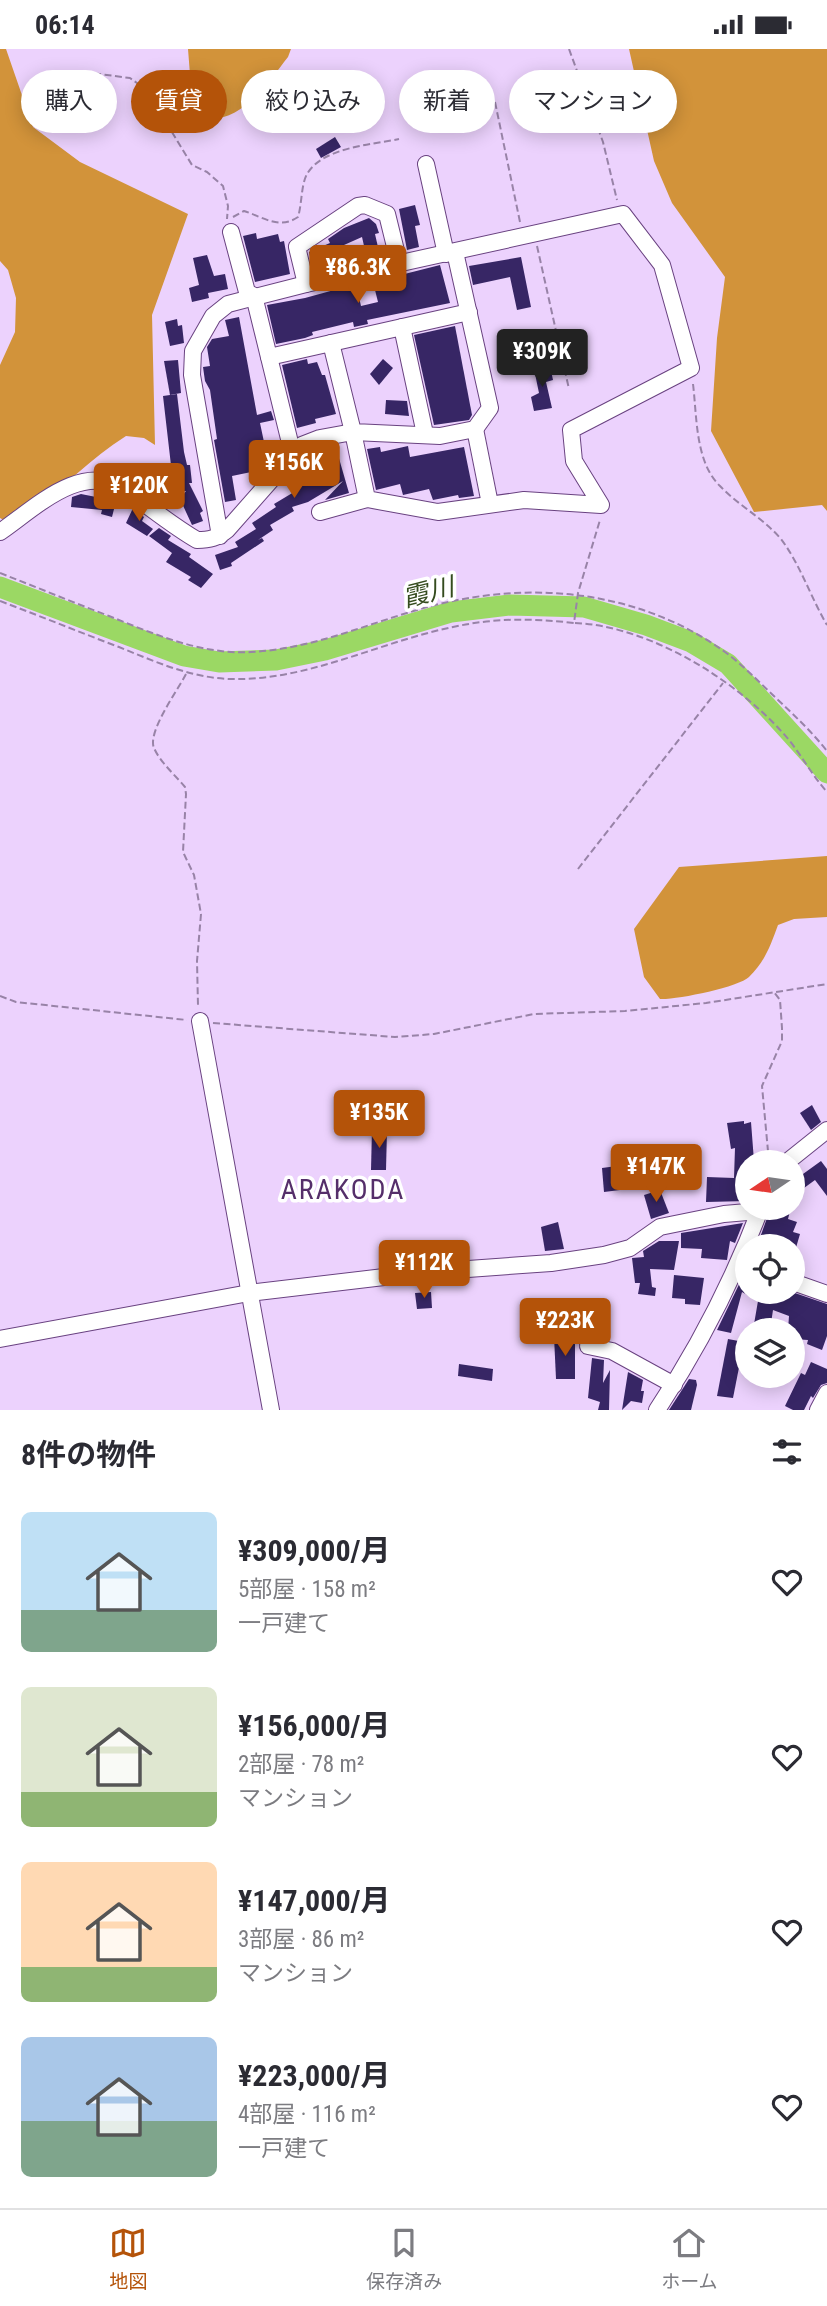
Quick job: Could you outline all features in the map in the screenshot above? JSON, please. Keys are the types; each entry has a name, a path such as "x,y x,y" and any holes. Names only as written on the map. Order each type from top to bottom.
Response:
{"street":[{"path":"0,532 66,488 102,481 123,488 197,540 211,540 220,536 302,445 320,438 353,432 440,436 475,429 490,408 469,312 426,164"},
{"path":"306,284 297,247 358,206 365,205 387,214 398,263"},
{"path":"220,536 192,375 193,351 213,316 229,304 254,296 623,214 662,265 691,368 571,430 573,461 601,505"},
{"path":"231,232 247,292 254,296 293,456"},
{"path":"269,357 469,312"},
{"path":"402,327 425,434"},
{"path":"331,343 367,499"},
{"path":"475,429 490,504"},
{"path":"320,512 367,499 439,512 524,500 601,505"},
{"path":"200,1021 271,1410"},
{"path":"802,1150 827,1130"},
{"path":"0,1339 249,1293 426,1272 551,1263 604,1255 630,1248 660,1227 735,1213"},
{"path":"657,1410 674,1385 735,1272"},
{"path":"805,1286 827,1294"},
{"path":"588,1346 611,1352 674,1385"}],"path":[{"path":"569,49 603,142 623,214"},
{"path":"117,76 130,78 136,83 164,119 192,165 207,172 223,186 228,206 227,223 244,211 275,223 291,222 298,217 306,176 313,166 326,157 344,151 399,139"},
{"path":"495,102 569,389"},
{"path":"691,368 699,440 709,471 718,485 762,520 782,541 827,625"},
{"path":"574,623 578,593 602,515 601,505"},
{"path":"0,573 166,638 206,649 250,653 348,634 430,606 487,595 578,593 608,600 691,631 723,651 743,666 813,733 827,751"},
{"path":"0,601 186,673 232,679 271,676 308,669 450,627 484,621 517,618 611,628 690,660 755,706 782,731 827,792"},
{"path":"186,673 154,733 153,743 156,752 185,787 183,852 194,876 201,913 196,988 200,1021"},
{"path":"578,869 723,683"},
{"path":"0,996 16,1002 266,1029 395,1037 434,1034 534,1014 625,1011 692,1005 827,984"},
{"path":"768,1150 762,1086 782,1041 780,1000 773,991"}],"shaded area":[{"path":"0,49 6,49 21,92 21,133 41,133 80,162 188,214 152,315 155,445 144,438 126,436 96,457 40,504 9,523 0,518 0,365 15,332 16,298 8,270 0,261"},
{"path":"188,49 291,49 278,70 241,70 241,109 227,116 227,70 190,70"},
{"path":"629,49 827,49 827,511 822,505 754,512 711,431 717,338 725,277 672,203 654,161 648,133 677,133 677,70 634,70"},
{"path":"827,856 827,917 794,919 778,925 763,959 755,971 743,981 707,992 660,999 644,977 634,929 679,867"}],"building":[{"path":"335,137 341,147 321,158 316,149"},
{"path":"415,205 420,225 415,226 419,247 407,250 399,209"},
{"path":"369,218 376,224 379,233 375,234 380,256 367,259 362,237 344,245 348,264 334,267 333,261 312,265 309,252 330,243 328,239 344,228"},
{"path":"256,233 257,239 278,234 280,242 284,241 290,274 255,282 243,236"},
{"path":"207,255 214,276 225,274 228,289 208,293 209,298 192,302 189,288 199,285 193,258"},
{"path":"521,257 531,307 517,310 510,277 473,285 469,266"},
{"path":"440,265 450,303 367,320 368,324 354,327 353,322 312,332 313,335 305,338 276,344 267,305 356,284 361,306 378,302 373,282"},
{"path":"239,317 257,415 271,411 274,420 260,423 268,461 263,462 265,469 232,476 236,500 225,502 214,440 217,439 210,390 205,381 203,367 210,366 207,347 212,339 229,336 225,320"},
{"path":"177,319 178,326 182,325 184,343 170,346 165,322"},
{"path":"455,326 472,415 469,420 434,425 414,335"},
{"path":"519,334 525,363 506,367 498,338"},
{"path":"307,359 308,364 317,362 322,375 325,375 336,414 315,419 316,423 297,428 282,365"},
{"path":"383,359 393,368 379,385 370,374"},
{"path":"178,360 181,393 170,395 164,361"},
{"path":"550,366 553,380 546,382 552,408 534,411 531,397 539,393 534,369"},
{"path":"177,394 184,452 187,465 190,465 192,483 189,483 203,511 200,513 203,521 192,525 180,499 186,491 149,492 149,473 172,474 163,396"},
{"path":"386,400 407,401 409,416 385,414"},
{"path":"408,446 410,457 464,447 474,496 459,498 458,495 433,500 429,489 403,495 400,484 376,490 367,449 380,447 381,452"},
{"path":"336,448 349,493 325,500 343,481 308,502 292,507 294,511 270,525 273,530 258,540 262,538 264,541 231,563 232,566 220,570 215,555 238,547 235,542 256,529 252,523 276,507 274,504 299,489 294,470 312,463 309,453"},
{"path":"81,494 116,501 112,517 101,514 102,510 71,507 72,497"},
{"path":"133,508 144,517 142,521 153,529 147,536 126,523"},
{"path":"159,528 171,536 168,540 191,554 189,557 213,574 201,588 188,580 191,577 166,562 172,553 149,536"},
{"path":"812,1105 821,1122 811,1130 800,1113"},
{"path":"751,1122 753,1150 735,1150 735,1201 706,1202 707,1177 734,1178 735,1148 731,1149 727,1123"},
{"path":"372,1129 387,1130 386,1170 371,1170"},
{"path":"821,1161 827,1169 827,1196 815,1180 805,1187 805,1173"},
{"path":"617,1166 620,1190 604,1192 602,1168"},
{"path":"660,1190 669,1213 651,1219 644,1195"},
{"path":"766,1220 791,1220 797,1222 793,1232 800,1234 761,1234"},
{"path":"558,1222 564,1249 545,1251 541,1227"},
{"path":"743,1223 739,1234 735,1234 735,1243 730,1241 727,1260 701,1258 702,1249 681,1248 681,1233"},
{"path":"659,1241 679,1241 674,1270 650,1269 652,1287 656,1288 655,1296 638,1294 640,1283 635,1283 632,1258 644,1257 643,1251"},
{"path":"674,1275 704,1278 700,1305 685,1304 685,1299 672,1298"},
{"path":"431,1292 432,1308 417,1309 415,1293"},
{"path":"735,1293 735,1304 739,1304 731,1333 717,1330"},
{"path":"805,1296 827,1304 827,1336 822,1350 807,1344 805,1318 789,1318 773,1310 772,1318 755,1318 757,1304 805,1304"},
{"path":"554,1336 575,1338 575,1379 556,1379"},
{"path":"728,1339 735,1340 733,1398 717,1396"},
{"path":"592,1358 604,1360 603,1383 610,1370 609,1410 598,1410 600,1402 588,1398"},
{"path":"811,1362 827,1369 827,1383 821,1385 813,1398 811,1396 804,1410 793,1410 785,1406 794,1388 805,1388 805,1375"},
{"path":"459,1364 493,1369 492,1381 458,1376"},
{"path":"628,1372 643,1380 641,1391 644,1391 642,1403 631,1401 622,1410"},
{"path":"689,1379 696,1380 697,1385 691,1410 669,1410"}],"waterway":[{"name":"霞川","path":"0,587 184,656 219,662 276,660 325,650 451,612 510,605 584,607 646,625 691,642 728,664 827,773"}],"district":[{"name":"ARAKODA","path":"343,1189"}]}
